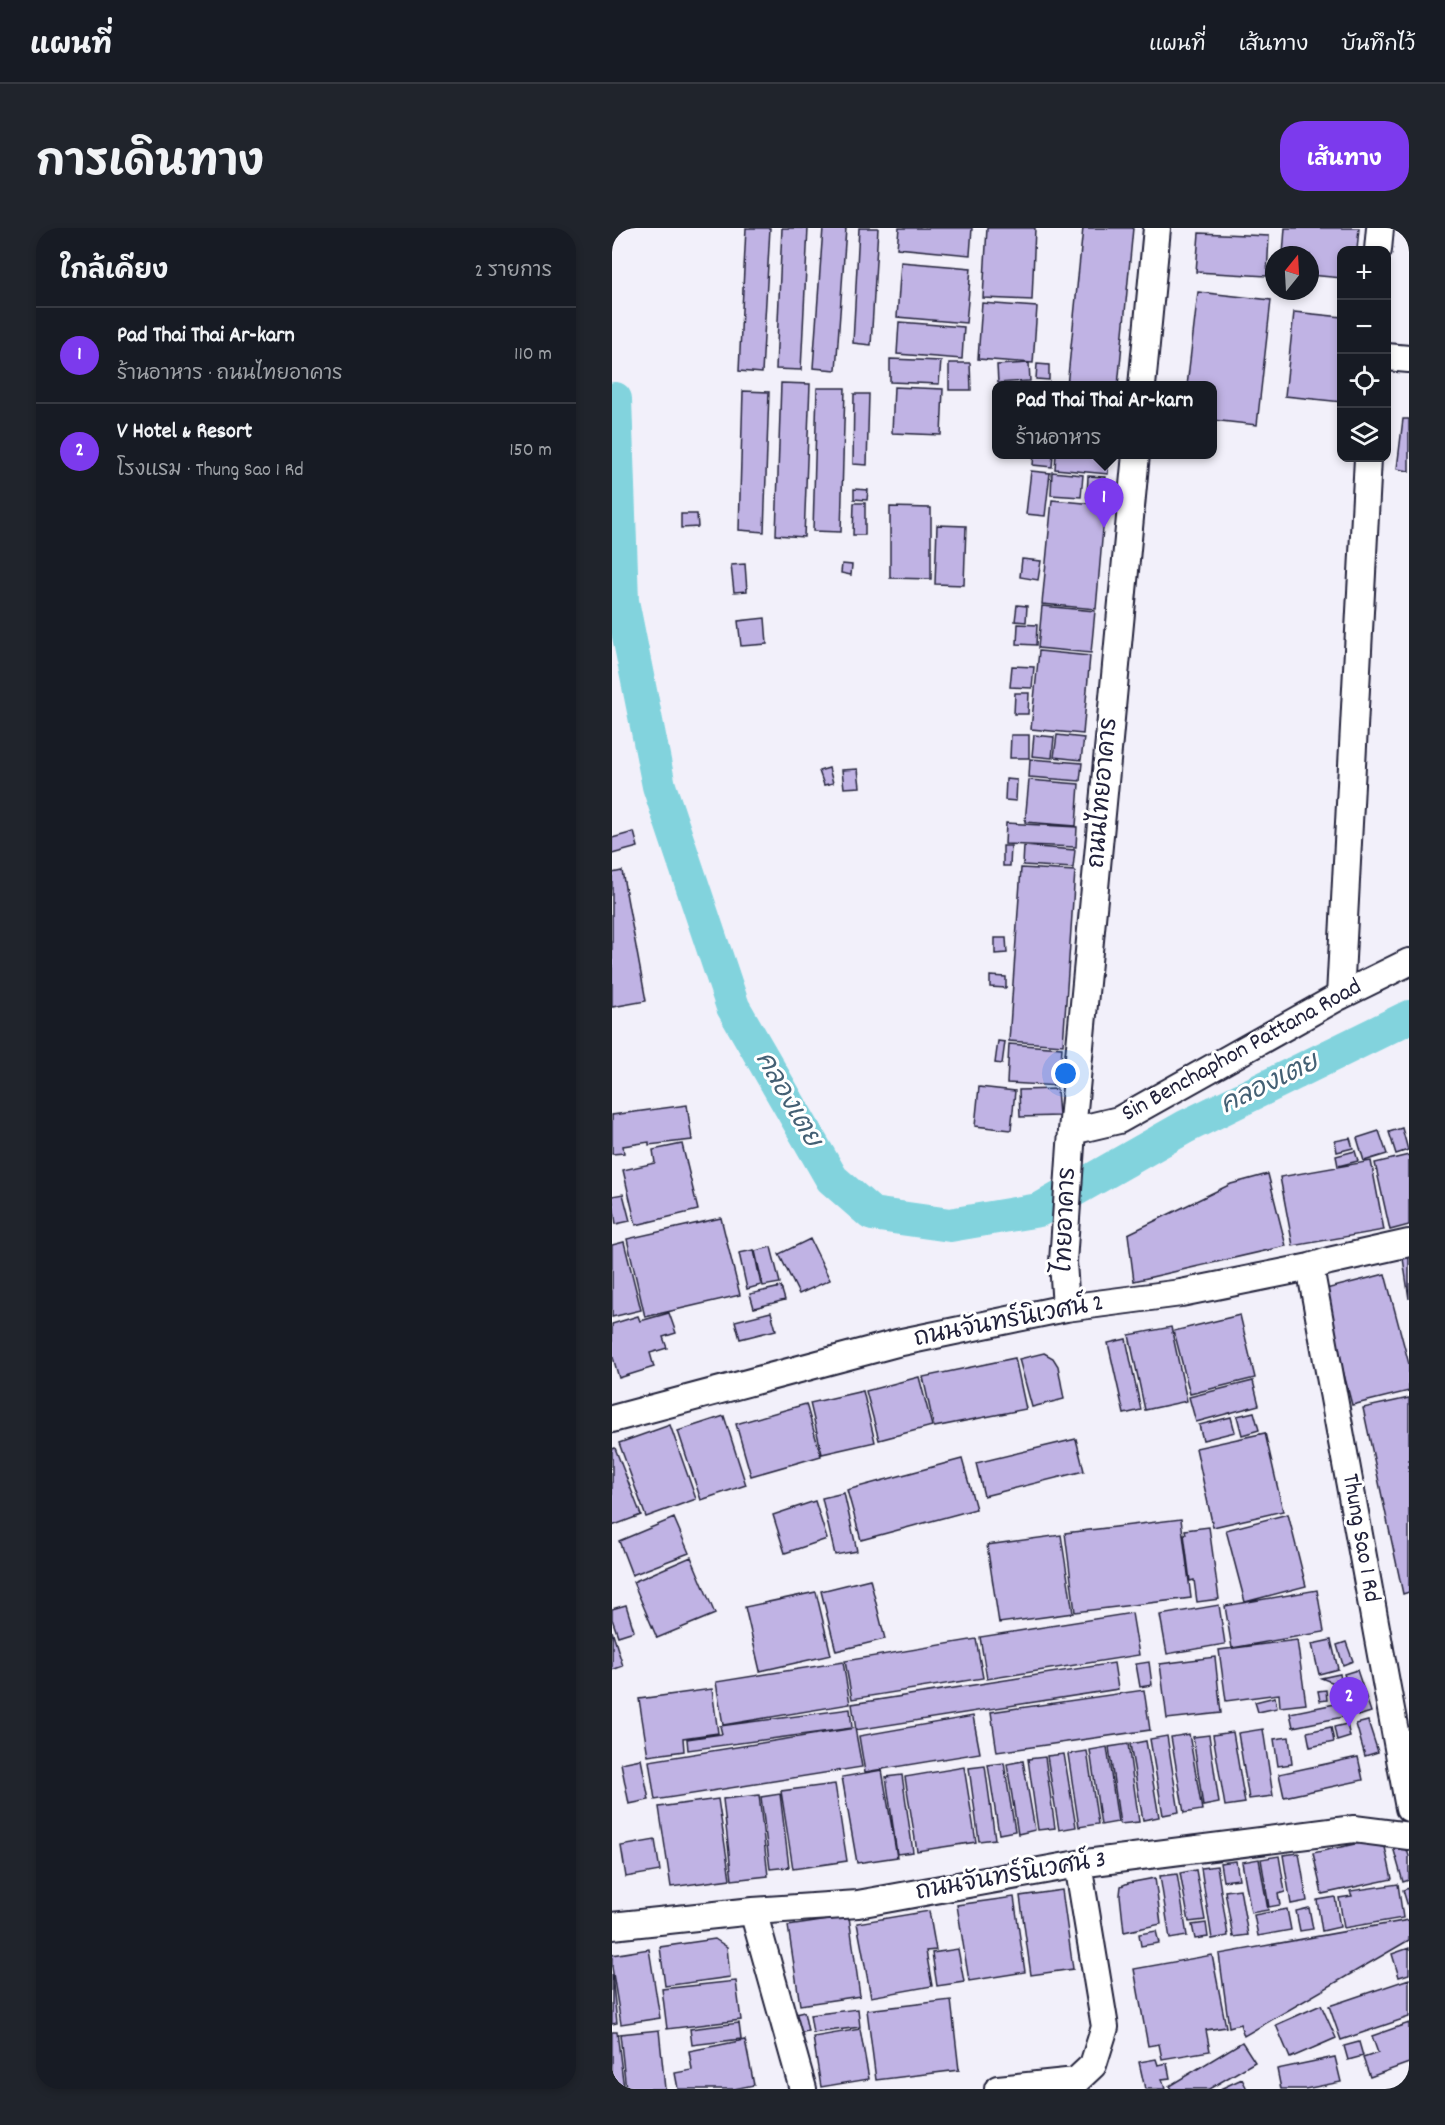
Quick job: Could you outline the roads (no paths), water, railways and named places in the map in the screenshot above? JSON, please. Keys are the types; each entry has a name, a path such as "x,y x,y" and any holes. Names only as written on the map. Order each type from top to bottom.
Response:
{"street":[{"path":"1142,381 1157,228"},
{"path":"1378,246 1380,228"},
{"path":"1391,357 1409,359"},
{"name":"ถนนไทยอาคาร","path":"1071,1143 1136,459"},
{"path":"1340,996 1368,462"},
{"name":"Sin Benchaphon Pattana Road","path":"1071,1143 1119,1120 1340,996 1409,963"},
{"name":"ไทยอาคาร","path":"1066,1308 1063,1262 1071,1143"},
{"name":"ถนนจันทร์นิเวศน์ 2","path":"612,1419 897,1343 1066,1308 1181,1293 1310,1267 1409,1243"},
{"name":"Thung Sao 1 Rd","path":"1310,1267 1409,1808"},
{"name":"ถนนจันทร์นิเวศน์ 3","path":"612,1926 753,1911 858,1904 1078,1864 1354,1829 1409,1836"},
{"path":"998,2089 1076,2081 1093,2065 1105,2027 1078,1864"},
{"path":"753,1911 803,2089"}],"waterway":[{"name":"คลองเตย","path":"615,399 622,601 659,786 733,1007 832,1179 872,1214 950,1225 1039,1210 1185,1127 1409,1017"}],"place":[{"name":"Pad Thai Thai Ar-karn","path":"1104,528"},
{"name":"V Hotel & Resort","path":"1349,1727"}]}
